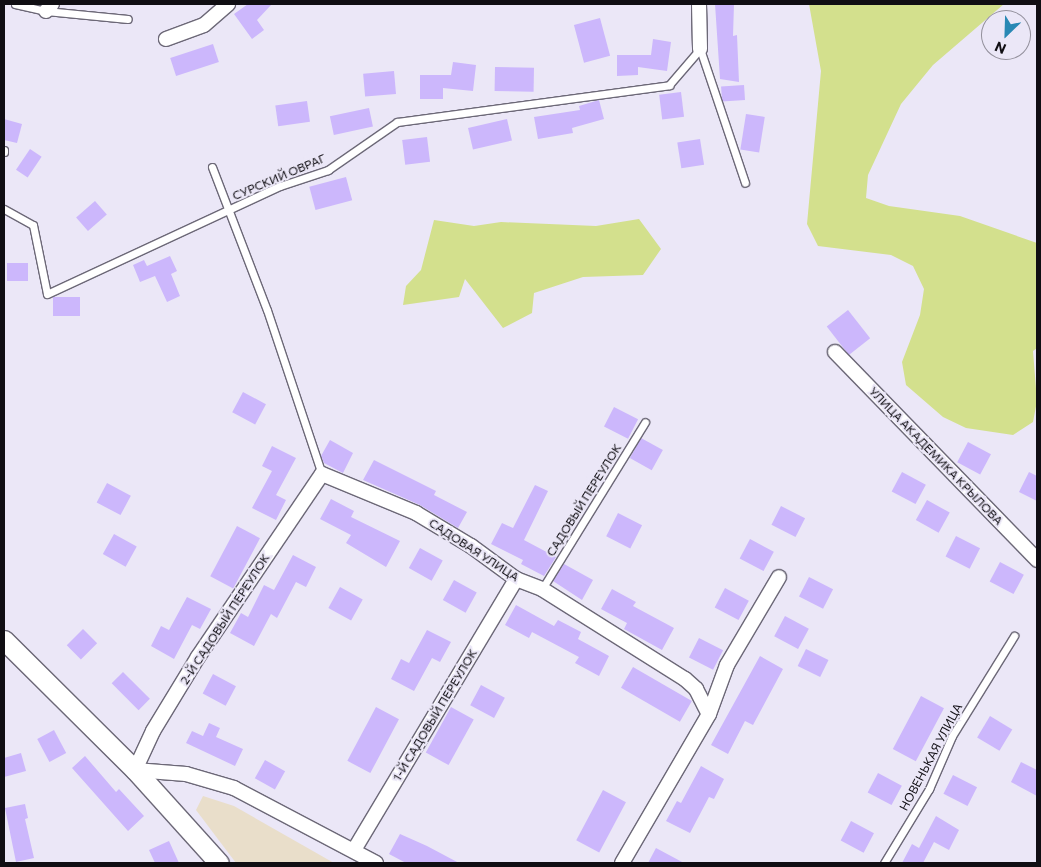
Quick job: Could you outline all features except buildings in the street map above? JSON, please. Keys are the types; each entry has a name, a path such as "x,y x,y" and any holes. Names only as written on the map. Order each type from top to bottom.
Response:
{"main road":[{"path":"4,640 135,770 219,863"}],"street":[{"path":"166,39 204,25 228,4"},
{"path":"699,4 700,49"},
{"name":"УЛИЦА АКАДЕМИКА КРЫЛОВА","path":"835,352 1037,560"},
{"name":"САДОВАЯ УЛИЦА","path":"322,474 416,513 471,546 516,580 542,589 685,679 696,689 709,714"},
{"name":"2-Й САДОВЫЙ ПЕРЕУЛОК","path":"135,770 154,731 198,657 322,474"},
{"path":"622,863 709,714 727,665 779,577"},
{"name":"1-Й САДОВЫЙ ПЕРЕУЛОК","path":"354,850 516,580"},
{"path":"135,770 186,774 234,788 376,863"}],"lane":[{"path":"15,4 128,19"},
{"path":"700,49 745,183"},
{"name":"СУРСКИЙ ОВРАГ","path":"4,209 33,225 47,294 280,186 328,170 397,122 669,85 700,49"},
{"path":"212,167 267,310 322,474"},
{"name":"САДОВЫЙ ПЕРЕУЛОК","path":"542,589 645,422"},
{"name":"НОВЕНЬКАЯ УЛИЦА","path":"884,863 929,790 952,736 1014,636"}],"shaded area":[{"path":"203,796 234,806 334,863 236,863 196,810"}],"green space":[{"path":"809,4 1004,4 997,10 981,10 981,24 933,65 901,104 868,175 866,198 889,206 960,216 1037,243 1037,348 1033,351 1037,401 1033,422 1013,435 966,428 943,417 906,385 902,362 920,315 924,289 913,266 891,255 818,246 807,224 821,71"},
{"path":"639,219 661,249 643,275 583,277 534,293 532,313 503,328 465,279 459,297 403,305 406,286 421,270 434,220 474,226 501,222 596,226"}]}
